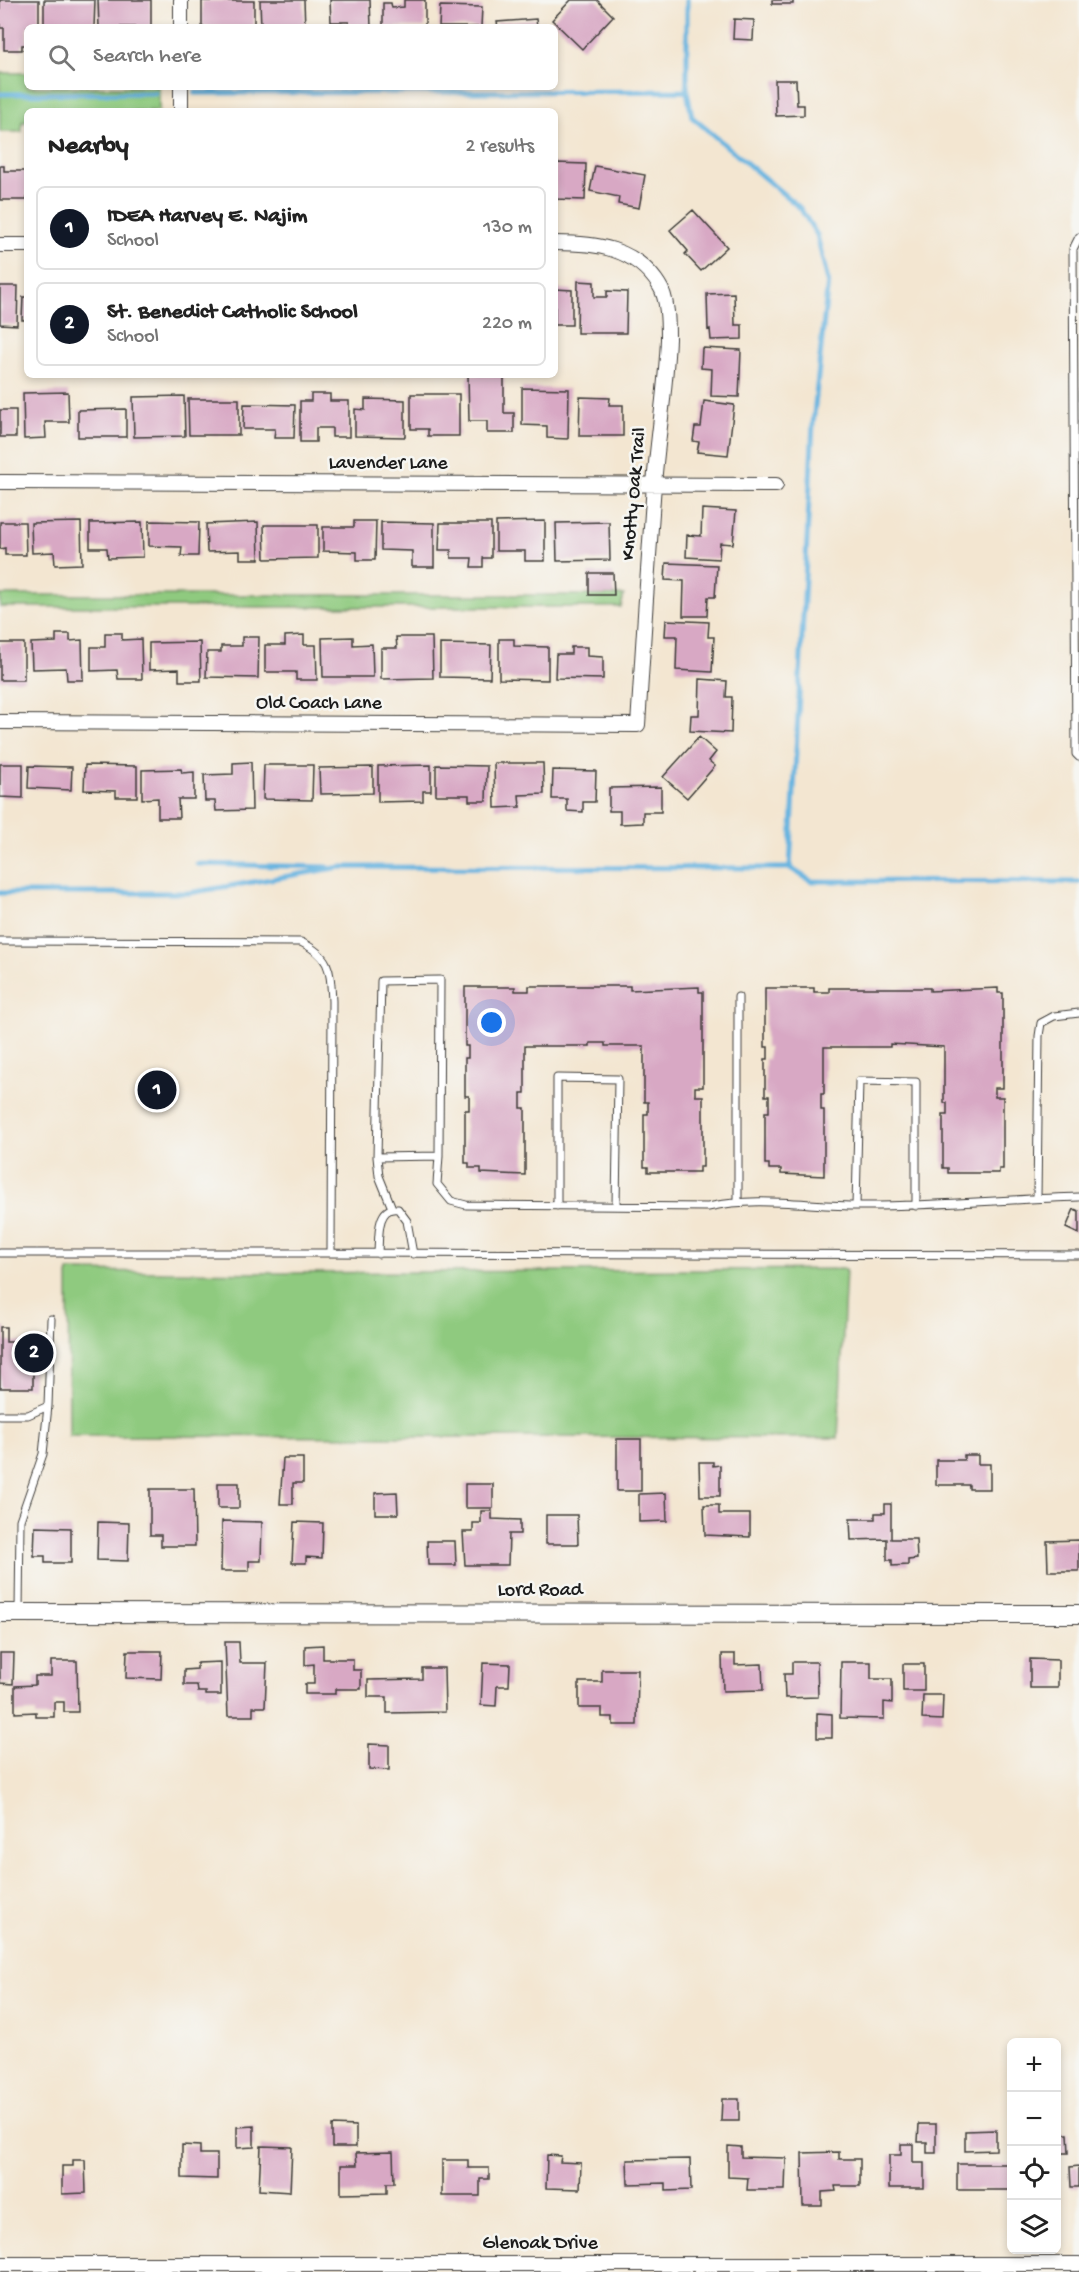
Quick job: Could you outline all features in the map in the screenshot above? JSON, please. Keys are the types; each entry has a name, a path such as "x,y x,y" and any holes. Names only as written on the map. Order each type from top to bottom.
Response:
{"street":[{"path":"181,0 181,24"},
{"path":"180,108 181,90"},
{"name":"Knotty Oak Trail","path":"558,243 591,243 611,247 648,272 661,287 668,337 654,484 638,725"},
{"path":"0,245 24,245"},
{"name":"Lavender Lane","path":"0,482 776,485"},
{"name":"Old Coach Lane","path":"0,722 638,725"},
{"name":"Lord Road","path":"0,1613 1079,1614"},
{"name":"Glenoak Drive","path":"0,2264 1079,2264"}],"lane":[{"path":"1079,237 1073,249 1076,294 1076,754 1079,757"},
{"path":"0,941 302,942 321,952 330,971 332,1001 331,1254"},
{"path":"392,1208 379,1176 377,1157 381,981 440,980 437,1184 451,1201 466,1205 557,1206 708,1207 738,1201 916,1206 1079,1197"},
{"path":"738,996 738,1201"},
{"path":"1037,1198 1041,1023 1054,1016 1079,1013"},
{"path":"557,1206 557,1078 618,1079 616,1206"},
{"path":"856,1206 859,1081 916,1082 916,1206"},
{"path":"377,1157 439,1156"},
{"path":"378,1254 382,1220 387,1211 392,1208 398,1209 406,1221 413,1254"},
{"path":"0,1253 1079,1255"},
{"path":"19,1613 20,1520 43,1454 50,1394 51,1319"},
{"path":"0,1414 28,1415 48,1406"}],"green space":[{"path":"0,73 24,73 24,90 159,90 159,108 24,108 22,132 0,132"},
{"path":"0,595 624,595 621,607 0,607"},
{"path":"846,1269 838,1438 69,1436 68,1271 284,1273"}],"building":[{"path":"0,0 39,0 39,24 24,24 22,50 4,50 4,28 0,28"},
{"path":"44,0 95,0 94,24 44,24"},
{"path":"98,0 151,0 151,24 99,24"},
{"path":"260,0 304,0 305,24 261,24"},
{"path":"330,0 370,0 371,24 331,22"},
{"path":"404,0 425,0 425,24 383,24 383,3 391,3 392,8 404,7"},
{"path":"571,0 597,0 613,16 582,49 552,20"},
{"path":"772,0 793,0 793,4 772,4"},
{"path":"202,1 254,1 254,24 202,24"},
{"path":"440,6 482,7 481,24 439,24"},
{"path":"536,19 537,24 497,24 497,22"},
{"path":"734,19 754,20 753,40 733,39"},
{"path":"775,80 796,80 797,105 804,105 804,115 776,116"},
{"path":"558,163 586,164 585,200 558,199"},
{"path":"0,166 4,166 4,171 24,171 24,200 0,200"},
{"path":"595,166 645,175 639,208 618,204 619,197 590,191"},
{"path":"693,210 727,247 701,271 685,254 688,251 670,230"},
{"path":"578,281 594,282 594,297 607,297 607,291 627,292 626,333 577,333"},
{"path":"0,286 18,286 17,325 0,324"},
{"path":"558,289 572,290 572,325 558,325"},
{"path":"734,293 735,325 742,325 742,339 711,340 710,329 708,330 707,294"},
{"path":"23,297 24,297 24,320 22,320"},
{"path":"702,348 741,350 739,397 711,396 712,369 701,368"},
{"path":"468,378 504,378 504,413 514,413 514,433 487,433 487,421 469,421"},
{"path":"522,388 569,389 568,439 547,438 547,426 522,425"},
{"path":"68,392 69,422 45,422 46,438 24,439 23,393"},
{"path":"311,394 330,394 330,401 349,401 349,437 332,437 332,428 316,428 316,442 300,442 300,401 311,401"},
{"path":"411,394 459,394 459,436 428,436 428,429 411,429"},
{"path":"184,396 185,436 134,437 133,397"},
{"path":"580,397 610,398 609,405 623,405 623,436 579,436"},
{"path":"188,399 239,399 239,435 189,435"},
{"path":"365,399 405,400 405,437 355,436 355,409 365,410"},
{"path":"704,401 734,405 728,455 697,452 699,442 693,441 695,427 701,427"},
{"path":"244,404 295,405 294,438 274,438 275,429 243,429"},
{"path":"126,409 126,437 78,437 78,410"},
{"path":"0,410 16,410 16,437 0,437"},
{"path":"702,509 736,511 733,544 720,543 719,559 686,557 687,535 701,536"},
{"path":"149,521 199,522 198,556 181,556 182,547 149,546"},
{"path":"354,521 376,521 375,560 357,560 357,552 323,551 323,527 354,527"},
{"path":"545,521 545,561 525,561 525,551 496,551 496,522"},
{"path":"0,522 25,522 26,555 5,555 5,548 0,549"},
{"path":"81,522 82,564 55,565 54,552 32,553 31,523"},
{"path":"142,522 143,557 108,558 107,548 90,548 90,523"},
{"path":"258,522 259,559 240,559 240,551 207,552 206,524"},
{"path":"381,522 434,523 434,567 412,567 412,551 381,550"},
{"path":"609,522 610,560 557,561 556,523"},
{"path":"440,523 491,523 491,558 483,558 483,567 471,567 472,558 451,558 451,550 439,550"},
{"path":"264,525 318,525 318,558 265,559"},
{"path":"666,563 717,565 715,597 708,597 707,616 683,616 684,581 665,580"},
{"path":"589,573 613,573 614,595 589,595"},
{"path":"666,620 709,622 708,637 714,637 712,672 676,670 677,636 665,636"},
{"path":"105,633 122,633 122,640 141,639 142,679 118,679 117,670 91,671 91,647 105,647"},
{"path":"56,634 70,634 70,641 82,640 83,680 67,680 66,668 32,669 31,643 56,642"},
{"path":"304,635 304,645 316,645 317,680 296,680 296,672 265,672 265,645 285,645 285,636"},
{"path":"242,637 259,637 258,678 206,677 207,652 221,652 221,646 242,646"},
{"path":"353,637 353,645 372,644 373,677 323,677 322,638"},
{"path":"396,637 432,637 433,678 381,679 381,648 397,648"},
{"path":"499,639 514,639 514,646 548,647 548,680 499,679"},
{"path":"200,642 201,681 179,681 179,669 149,670 149,643"},
{"path":"0,643 24,643 24,680 0,680"},
{"path":"440,644 491,645 490,678 440,677"},
{"path":"571,647 587,647 587,656 603,657 603,679 555,678 556,654 571,654"},
{"path":"700,679 727,681 726,697 732,697 731,733 690,731 691,715 699,715"},
{"path":"699,737 716,752 709,761 715,766 687,798 663,777"},
{"path":"251,762 252,810 216,811 215,801 205,801 204,775 233,774 233,763"},
{"path":"494,763 543,763 544,794 519,795 520,807 495,808"},
{"path":"0,764 23,764 23,798 0,797"},
{"path":"85,765 137,766 137,797 116,797 116,791 84,790"},
{"path":"264,765 313,765 312,800 263,799"},
{"path":"431,765 431,791 423,791 423,801 378,802 378,766"},
{"path":"436,765 487,766 486,801 469,801 469,795 436,795"},
{"path":"29,766 72,767 71,790 28,788"},
{"path":"373,767 373,793 320,794 319,768"},
{"path":"181,769 182,773 194,772 194,799 178,799 179,818 158,818 158,798 142,799 142,770"},
{"path":"553,770 596,771 595,802 583,802 583,812 567,811 567,799 552,799"},
{"path":"661,787 661,812 643,812 643,823 620,824 620,811 609,811 609,788"},
{"path":"529,986 630,986 630,990 699,987 699,992 703,992 703,1087 695,1087 695,1096 703,1096 703,1167 699,1167 699,1172 648,1172 648,1167 644,1167 644,1114 648,1114 648,1102 644,1102 644,1046 605,1046 605,1043 590,1043 590,1046 525,1046 525,1093 521,1093 521,1108 525,1108 525,1175 481,1173 481,1168 469,1168 469,1163 465,1163 465,1110 469,1110 469,1096 465,1096 465,1058 468,1058 468,1046 465,1046 465,987 515,987 515,991 529,991"},
{"path":"765,988 814,988 814,992 829,992 829,988 930,988 930,991 998,988 998,993 1003,993 1003,1088 995,1088 995,1097 1003,1097 1003,1169 999,1169 999,1173 948,1173 948,1168 943,1168 943,1115 947,1115 947,1103 944,1103 944,1047 890,1044 890,1047 824,1047 824,1094 821,1094 821,1110 824,1110 824,1176 781,1174 781,1169 769,1169 769,1164 765,1164 765,1112 769,1112 769,1096 765,1096 765,1059 768,1059 768,1047 765,1047"},
{"path":"1074,1209 1079,1211 1079,1234 1066,1228"},
{"path":"0,1327 6,1327 6,1342 33,1342 33,1388 0,1388"},
{"path":"617,1439 641,1439 641,1491 617,1491"},
{"path":"964,1455 978,1455 978,1464 990,1464 990,1489 969,1489 969,1485 936,1485 936,1460 964,1460"},
{"path":"283,1458 303,1458 303,1483 293,1483 293,1504 280,1504"},
{"path":"699,1462 713,1462 713,1466 720,1465 720,1496 700,1496"},
{"path":"218,1483 239,1483 239,1508 218,1508"},
{"path":"465,1484 493,1484 493,1508 465,1508"},
{"path":"150,1489 194,1489 195,1546 161,1546 161,1535 150,1535"},
{"path":"397,1492 398,1514 375,1514 375,1493"},
{"path":"666,1493 667,1521 639,1522 639,1494"},
{"path":"885,1504 891,1504 891,1539 916,1539 917,1559 908,1560 908,1565 892,1566 892,1560 887,1560 887,1539 851,1540 850,1519 875,1519 875,1513 885,1513"},
{"path":"704,1505 719,1505 719,1514 750,1514 750,1537 705,1535"},
{"path":"481,1511 492,1511 492,1519 520,1520 520,1534 509,1534 508,1565 465,1565 463,1532 473,1532 473,1523 481,1523"},
{"path":"546,1515 577,1515 578,1544 546,1544"},
{"path":"222,1521 262,1522 261,1561 249,1561 249,1571 221,1571"},
{"path":"98,1522 129,1523 128,1561 97,1560"},
{"path":"294,1522 323,1523 322,1558 306,1557 306,1563 292,1563"},
{"path":"35,1527 71,1528 71,1563 45,1563 45,1556 34,1556"},
{"path":"1079,1540 1079,1571 1048,1571 1047,1541"},
{"path":"427,1541 455,1541 456,1565 428,1565"},
{"path":"225,1642 239,1642 240,1663 267,1663 265,1707 253,1707 253,1716 228,1716"},
{"path":"323,1645 323,1659 353,1659 353,1670 361,1670 361,1689 335,1689 335,1694 305,1694 305,1684 314,1684 314,1664 305,1665 305,1646"},
{"path":"127,1651 162,1651 161,1679 126,1678"},
{"path":"0,1653 14,1653 13,1684 0,1683"},
{"path":"722,1654 735,1654 735,1665 762,1664 763,1690 723,1691"},
{"path":"1030,1659 1058,1660 1058,1688 1030,1688"},
{"path":"51,1661 77,1661 78,1712 64,1712 64,1702 54,1702 54,1717 36,1717 36,1712 15,1713 15,1686 35,1685 35,1676 51,1676"},
{"path":"221,1662 221,1695 206,1695 206,1692 198,1692 197,1685 184,1685 184,1670 197,1669 197,1663"},
{"path":"792,1662 817,1662 818,1697 785,1698 784,1674 792,1674"},
{"path":"841,1662 871,1662 871,1679 892,1679 892,1703 884,1702 884,1719 840,1718"},
{"path":"483,1663 510,1664 509,1686 497,1686 496,1706 481,1705"},
{"path":"903,1664 924,1664 924,1691 903,1691"},
{"path":"422,1668 444,1668 445,1712 387,1713 387,1697 368,1697 368,1680 422,1679"},
{"path":"602,1670 638,1670 637,1725 613,1725 613,1717 602,1717 602,1708 579,1708 579,1682 602,1682"},
{"path":"923,1695 943,1695 942,1720 922,1719"},
{"path":"817,1713 832,1714 832,1738 817,1738"},
{"path":"369,1744 389,1745 389,1770 369,1769"},
{"path":"722,2099 739,2099 739,2121 721,2121"},
{"path":"919,2124 936,2124 936,2153 927,2153 927,2142 918,2142"},
{"path":"332,2125 356,2126 356,2147 332,2147"},
{"path":"254,2126 254,2147 237,2148 237,2127"},
{"path":"996,2130 996,2150 965,2151 965,2131"},
{"path":"1061,2134 1068,2134 1069,2153 1061,2153"},
{"path":"901,2144 913,2144 913,2163 924,2163 924,2188 889,2188 889,2155 901,2155"},
{"path":"182,2145 200,2146 200,2154 217,2154 217,2179 182,2178"},
{"path":"261,2146 292,2147 290,2192 259,2190"},
{"path":"728,2146 741,2147 741,2157 786,2158 785,2190 747,2190 748,2178 728,2177"},
{"path":"393,2152 394,2183 387,2183 387,2193 341,2194 341,2165 357,2165 356,2153"},
{"path":"839,2152 839,2159 860,2159 860,2186 835,2186 836,2191 822,2192 822,2206 803,2206 802,2153"},
{"path":"547,2155 561,2156 560,2162 581,2163 580,2189 546,2188"},
{"path":"690,2159 691,2190 666,2191 666,2183 628,2184 627,2160"},
{"path":"73,2160 85,2160 86,2193 62,2194 62,2166 73,2166"},
{"path":"442,2160 468,2160 468,2168 489,2168 489,2179 480,2179 480,2196 442,2196"},
{"path":"957,2164 1007,2164 1007,2190 957,2190"},
{"path":"1079,2166 1079,2187 1071,2187 1070,2167"}],"waterway":[{"path":"687,0 687,91 692,117 800,208 817,235 828,281 813,424 790,868 811,881 1079,882"},
{"path":"195,93 687,91"},
{"path":"0,94 155,93"},
{"path":"197,864 327,867"},
{"path":"0,893 189,893 341,867 790,868"}],"place":[{"name":"IDEA Harvey E. Najim","path":"157,1090"},
{"name":"St. Benedict Catholic School","path":"34,1353"}]}
